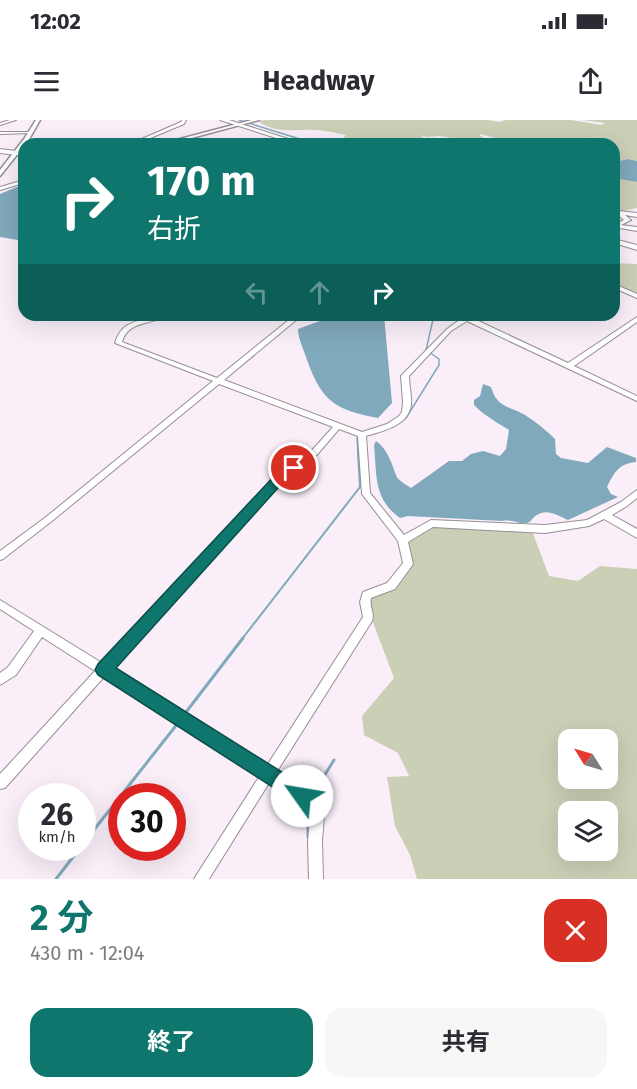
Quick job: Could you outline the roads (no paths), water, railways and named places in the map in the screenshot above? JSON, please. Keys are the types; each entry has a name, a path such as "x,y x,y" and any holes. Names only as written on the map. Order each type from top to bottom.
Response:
{"highway":[{"path":"223,120 282,138"},
{"path":"0,151 16,153"},
{"path":"620,244 637,248"}],"main road":[{"path":"26,138 37,120"},
{"path":"185,138 248,120"},
{"path":"173,138 257,120"},
{"path":"0,174 18,150"}],"street":[{"path":"0,124 14,120"},
{"path":"147,138 183,123 184,120"},
{"path":"0,133 29,133"},
{"path":"0,189 18,182"},
{"path":"620,214 637,214"},
{"path":"620,215 628,220 637,221"},
{"path":"620,223 628,220"},
{"path":"620,227 637,229"},
{"path":"620,289 637,296"},
{"path":"569,366 637,319"},
{"path":"143,321 129,325 119,336 118,343 362,435 398,422 405,413 407,405 405,376 460,321"},
{"path":"0,556 49,519 292,321"},
{"path":"476,321 637,399"},
{"path":"0,783 281,476 307,461 337,427"},
{"path":"201,879 368,618 365,602 367,596 392,586 408,564 403,540 366,494 362,435"},
{"path":"403,540 431,523 545,529 589,523 637,493"},
{"path":"605,515 637,534"},
{"path":"0,604 267,775 318,804 315,841 316,879"},
{"path":"0,680 12,671 40,631"}],"water":[{"path":"628,159 637,161 637,182 620,179 620,161"},
{"path":"18,186 18,240 0,237 0,194"},
{"path":"320,321 385,321 392,403 378,418 341,407 325,395 313,374 300,341 298,329"},
{"path":"483,384 491,387 500,403 525,415 552,436 555,439 556,454 561,458 588,463 607,447 636,458 636,462 617,470 607,487 611,494 618,497 568,520 546,512 537,515 529,522 522,523 408,516 400,518 391,511 378,485 374,445 376,441 386,452 397,477 411,488 449,461 462,461 471,454 483,451 500,456 506,449 509,430 474,405 474,400 480,396"}],"waterway":[{"path":"239,120 297,138"},
{"path":"394,426 406,418 439,365 439,359 426,350 433,321"},
{"path":"358,455 357,438 377,433"},
{"path":"242,639 360,487 358,453"},
{"path":"183,716 243,638"},
{"path":"96,827 178,723"},
{"path":"313,794 334,760"},
{"path":"308,804 308,837"},
{"path":"56,879 70,861"}]}
